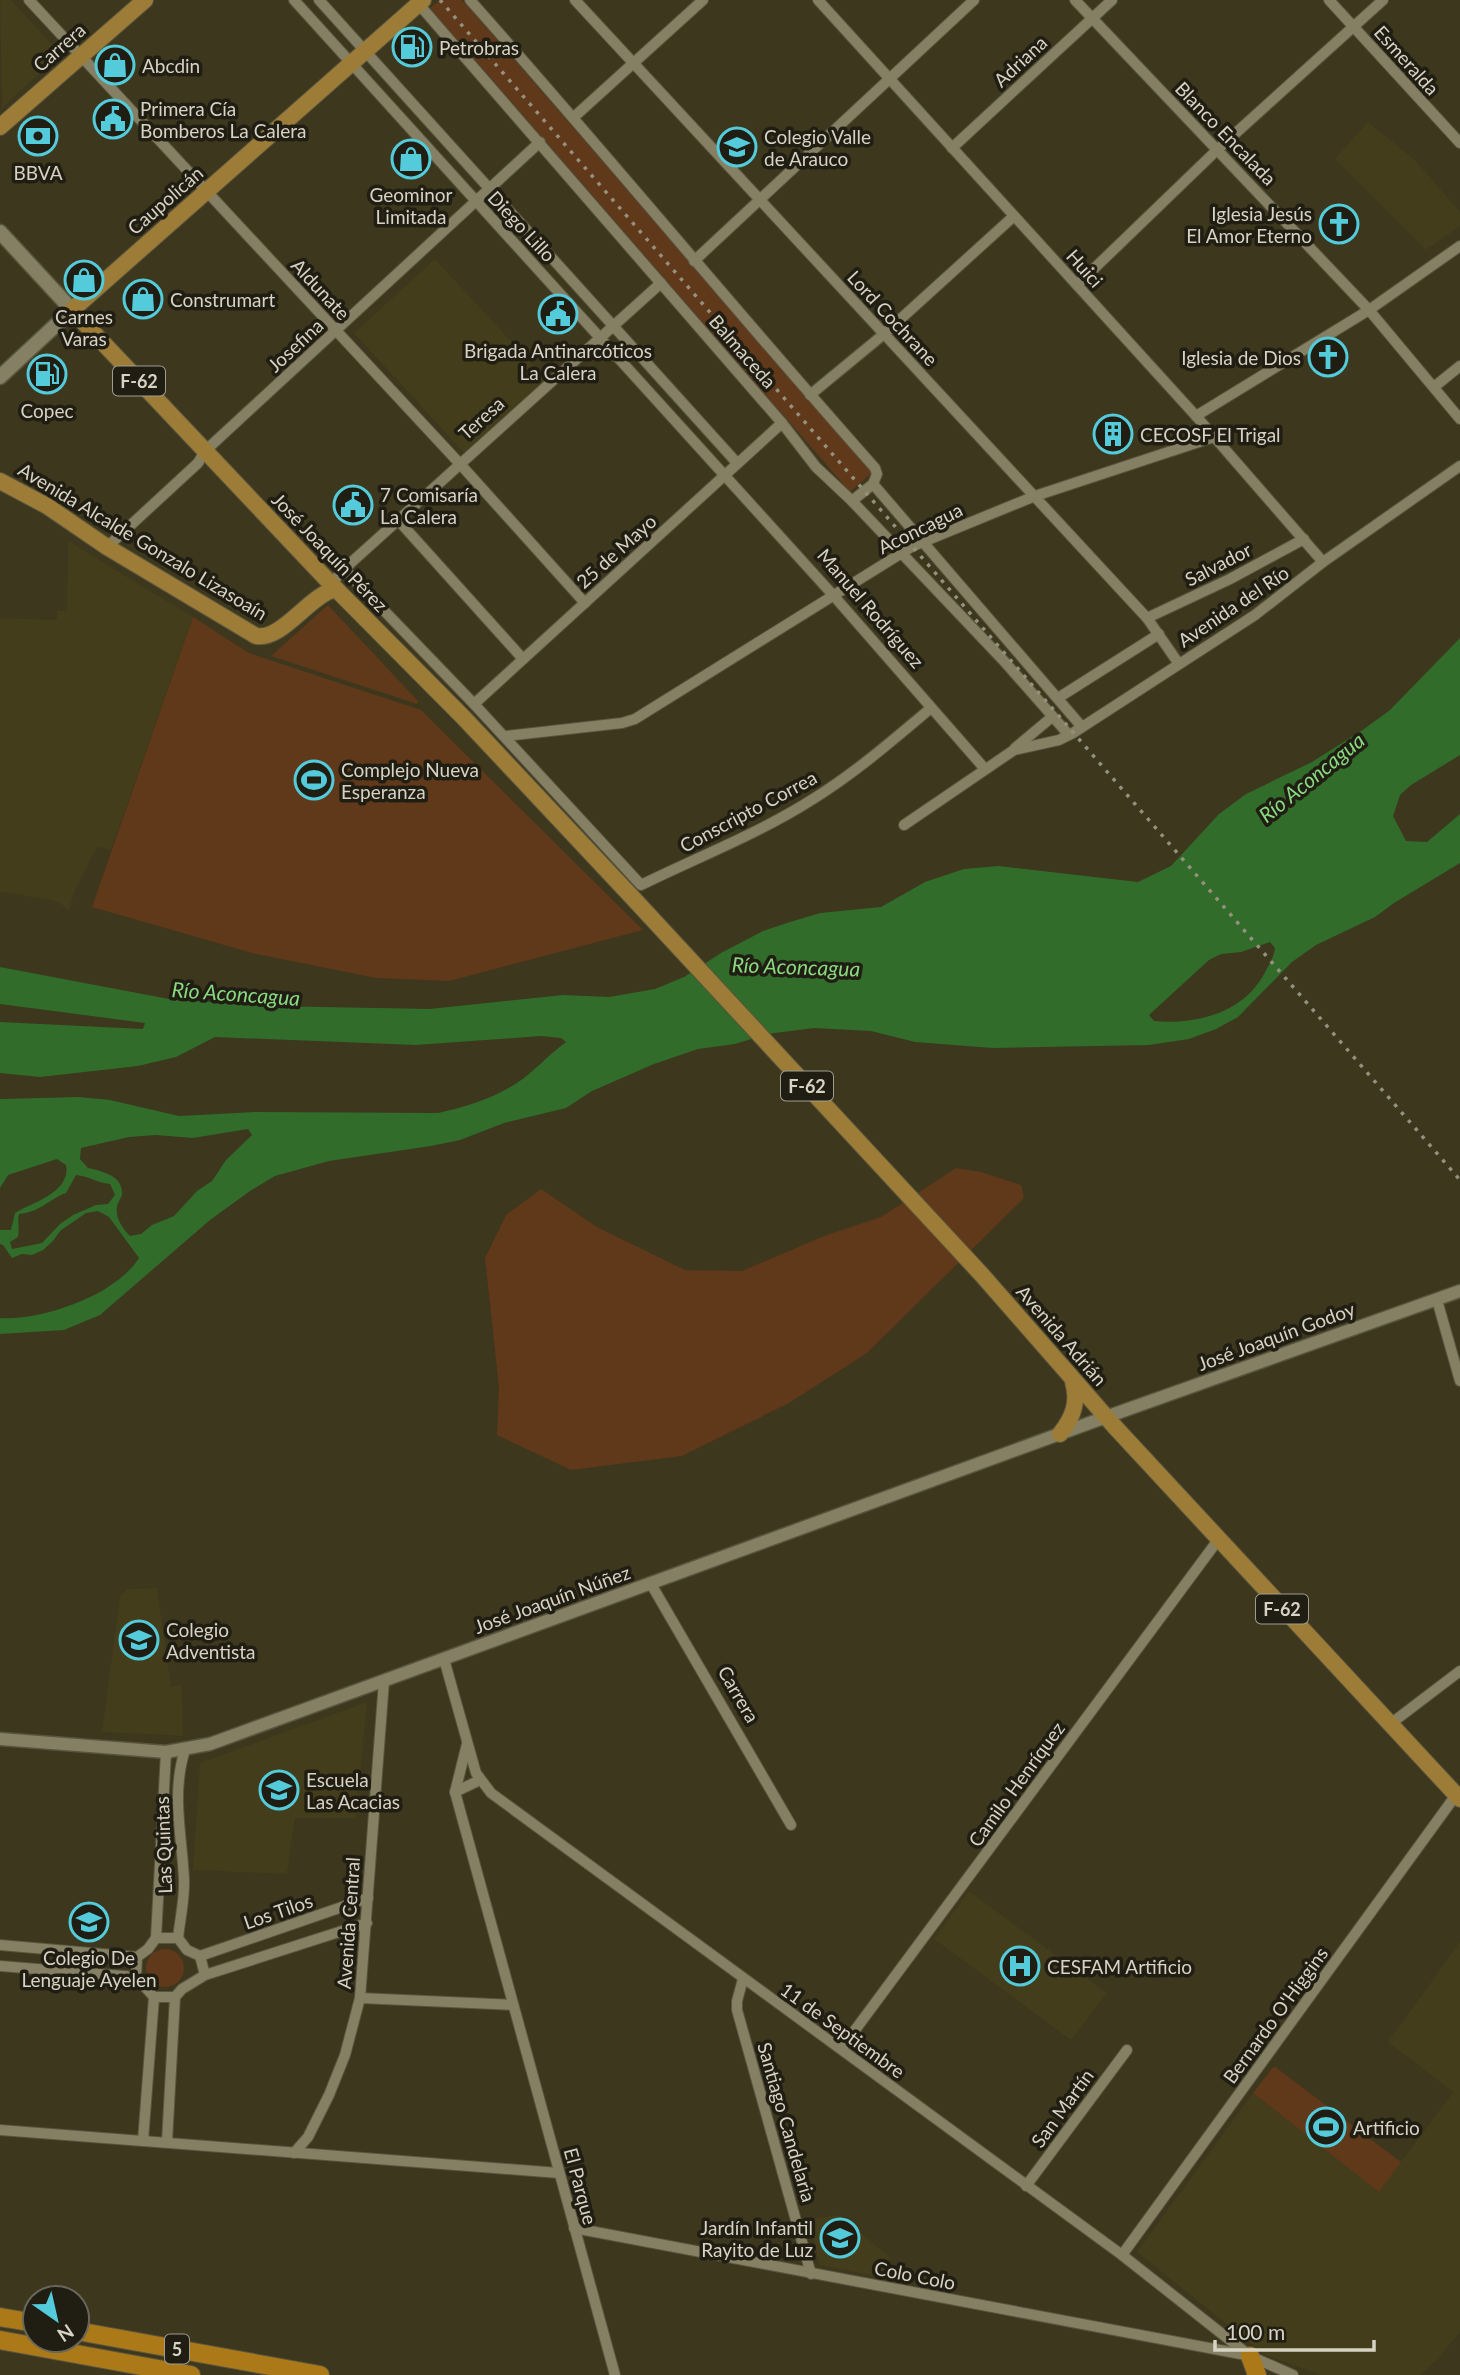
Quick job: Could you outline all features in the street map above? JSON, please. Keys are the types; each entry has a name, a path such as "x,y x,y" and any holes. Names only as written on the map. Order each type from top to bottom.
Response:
{"highway":[{"path":"0,2317 21,2321"},
{"name":"5","path":"91,2334 320,2375"},
{"name":"5","path":"0,2340 191,2375"},
{"path":"1250,2356 1257,2375"}],"main road":[{"name":"Carrera","path":"0,127 145,0"},
{"name":"Caupolicán","path":"0,377 419,1"},
{"name":"José Joaquín Pérez","path":"0,232 333,587 637,891"},
{"name":"Avenida Alcalde Gonzalo Lizasoaín","path":"0,481 47,506 107,547 264,638"},
{"path":"308,560 319,584 319,596"},
{"name":"Teresa","path":"264,638 273,634 333,587"},
{"name":"Avenida Adrián","path":"637,891 1106,1417 1458,1797"},
{"path":"1060,1434 1074,1411 1076,1395 1072,1379"}],"street":[{"name":"Aldunate","path":"29,0 461,465 585,603"},
{"name":"Diego Lillo","path":"294,0 725,475"},
{"name":"Diego Lillo","path":"319,0 737,463"},
{"name":"Balmaceda","path":"470,0 875,468 877,474 873,484 1082,727"},
{"name":"Lord Cochrane","path":"575,0 1147,618 1179,664"},
{"path":"574,117 703,0"},
{"name":"Huici","path":"818,0 1196,416 1324,562"},
{"path":"694,261 974,0"},
{"name":"Blanco Encalada","path":"1075,0 1369,310 1460,419"},
{"name":"Adriana","path":"952,148 1112,0"},
{"name":"Esmeralda","path":"1329,0 1460,143"},
{"path":"1077,285 1217,150 1383,0"},
{"name":"Balmaceda","path":"419,1 782,423 816,467 902,553 1069,735"},
{"name":"Josefina","path":"107,547 198,463 205,451 540,142"},
{"path":"810,395 884,334 1014,216"},
{"path":"1196,416 1369,310 1460,246"},
{"name":"Teresa","path":"333,587 344,569 660,283"},
{"path":"1434,387 1460,366"},
{"name":"25 de Mayo","path":"474,704 782,423"},
{"name":"Aconcagua","path":"505,736 622,723 635,719 922,542 1035,496 1214,437"},
{"name":"Avenida del Río","path":"1014,750 1059,740 1082,727 1255,615 1324,562 1460,466"},
{"name":"Manuel Rodríguez","path":"725,475 985,769"},
{"path":"852,501 873,484"},
{"path":"398,520 523,660"},
{"name":"Salvador","path":"1147,618 1230,579 1304,539"},
{"name":"José Joaquín Pérez","path":"344,569 505,736 637,891"},
{"path":"1058,698 1159,634"},
{"name":"Conscripto Correa","path":"637,891 812,800 878,753 931,708"},
{"name":"Avenida del Río","path":"904,825 1014,750 1052,717"},
{"name":"José Joaquín Godoy","path":"1106,1417 1460,1292"},
{"path":"1437,1300 1460,1381"},
{"name":"José Joaquín Núñez","path":"0,1739 166,1752 210,1745 1106,1417"},
{"name":"Camilo Henríquez","path":"841,2049 1218,1539"},
{"name":"Carrera","path":"651,1584 791,1825"},
{"name":"11 de Septiembre","path":"444,1659 467,1744 480,1780 491,1793 1122,2255 1250,2356 1293,2375"},
{"path":"1389,1725 1460,1671"},
{"name":"Avenida Central","path":"294,2153 307,2137 329,2095 345,2055 360,1998 384,1681"},
{"name":"El Parque","path":"467,1744 455,1792 615,2375"},
{"name":"Las Quintas","path":"178,1938 184,1883 178,1798 180,1766 185,1751"},
{"name":"Las Quintas","path":"156,1938 166,1752"},
{"path":"455,1792 480,1780"},
{"name":"Bernardo O'Higgins","path":"1122,2255 1458,1797"},
{"name":"Los Tilos","path":"200,1956 368,1898"},
{"name":"Los Tilos","path":"175,1997 182,1989 205,1975 367,1923"},
{"path":"0,1945 137,1956 148,1949 156,1938 178,1938 187,1950 200,1956 205,1975"},
{"path":"136,1977 137,1956"},
{"path":"0,1966 136,1977 154,1997 144,2141"},
{"name":"Santiago Candelaria","path":"743,1979 737,2010 811,2274"},
{"path":"154,1997 175,1997 167,2142"},
{"path":"360,1998 513,2005"},
{"name":"San Martín","path":"1026,2186 1127,2050"},
{"path":"0,2130 559,2173"},
{"name":"Colo Colo","path":"574,2228 1250,2356"}],"shaded area":[{"path":"11,0 61,54 2,108 0,2"},
{"path":"440,0 462,0 873,472 850,492 430,8"},
{"path":"1368,122 1414,159 1460,212 1460,226 1426,250 1335,159"},
{"path":"435,259 547,380 466,455 354,333"},
{"path":"68,541 193,617 111,850 97,847 75,890 69,911 51,900 0,892 0,618 57,620 57,611 67,611"},
{"path":"328,605 418,701 417,704 271,656"},
{"name":"Complejo Nueva Esperanza","path":"193,617 249,653 421,710 643,930 449,981 376,978 252,953 92,907"},
{"path":"956,1168 981,1172 1021,1185 1024,1198 867,1353 789,1403 682,1456 571,1470 497,1435 499,1387 485,1258 506,1215 541,1189 597,1227 685,1270 742,1271 824,1236 881,1217"},
{"name":"Colegio Adventista","path":"157,1588 171,1687 182,1685 183,1736 102,1732 120,1596 128,1589"},
{"name":"Escuela Las Acacias","path":"367,1702 356,1818 295,1818 287,1874 193,1870 200,1763"},
{"name":"CESFAM Artificio","path":"969,1891 1107,1993 1071,2040 934,1939"},
{"path":"1460,1942 1460,2332 1438,2359 1420,2375 1321,2375 1265,2355 1137,2252 1253,2093 1379,2191 1453,2092 1388,2042"},
{"path":"165,1949 179,1954 184,1968 179,1982 165,1987 151,1982 146,1968 151,1954"},
{"name":"Artificio","path":"1274,2066 1401,2162 1379,2192 1253,2093"},
{"name":"Jardín Infantil Rayito de Luz","path":"839,2215 890,2257 880,2277 820,2265 808,2219"}],"water":[{"name":"Río Aconcagua","path":"1460,638 1460,755 1411,785 1400,795 1393,816 1406,841 1427,842 1460,814 1460,863 1375,917 1316,945 1292,962 1238,1017 1216,1029 1189,1039 1149,1045 993,1048 915,1042 871,1031 814,1028 767,1034 735,1044 698,1049 654,1064 592,1091 566,1108 504,1123 460,1140 329,1161 275,1176 210,1220 100,1315 64,1330 0,1334 0,1318 36,1315 77,1303 113,1283 139,1258 109,1217 98,1211 86,1213 60,1231 43,1250 12,1258 0,1244 0,1230 11,1230 15,1213 57,1189 66,1174 66,1165 57,1159 8,1175 0,1188 0,1099 79,1097 110,1100 179,1116 256,1112 438,1113 494,1096 524,1078 566,1042 561,1038 541,1036 416,1045 215,1037 176,1057 138,1066 40,1077 0,1073 0,1022 143,1029 145,1023 0,1004 0,967 169,999 270,1006 430,1009 563,995 609,997 655,989 684,977 721,953 763,931 820,913 881,907 925,882 964,869 998,866 1138,882 1171,866 1219,814 1246,794 1312,762 1390,710","holes":["1270,942 1275,948 1264,974 1255,987 1231,1007 1217,1014 1186,1021 1154,1021 1149,1015 1209,960 1221,954 1241,952","248,1129 252,1135 226,1160 212,1181 197,1191 174,1216 152,1225 141,1234 130,1236 117,1215 121,1186 114,1177 88,1168 80,1159 81,1148 129,1137 156,1135 193,1138","76,1175 110,1184 115,1195 108,1204 96,1205 73,1215 42,1243 12,1249 10,1242 18,1237 19,1214 38,1208 66,1193"]}],"railway":[{"path":"440,0 1460,1180"}],"place":[{"name":"Petrobras","path":"412,47"},
{"name":"Abcdin","path":"115,65"},
{"name":"Primera Cía Bomberos La Calera","path":"113,119"},
{"name":"BBVA","path":"38,136"},
{"name":"Colegio Valle de Arauco","path":"737,147"},
{"name":"Geominor Limitada","path":"411,159"},
{"name":"Iglesia Jesús El Amor Eterno","path":"1339,224"},
{"name":"Carnes Varas","path":"84,280"},
{"name":"Construmart","path":"143,299"},
{"name":"Brigada Antinarcóticos La Calera","path":"558,314"},
{"name":"Iglesia de Dios","path":"1328,357"},
{"name":"Copec","path":"47,374"},
{"name":"CECOSF El Trigal","path":"1113,434"},
{"name":"7 Comisaría La Calera","path":"353,505"},
{"name":"Complejo Nueva Esperanza","path":"314,780"},
{"name":"Colegio Adventista","path":"139,1640"},
{"name":"Escuela Las Acacias","path":"279,1790"},
{"name":"Colegio De Lenguaje Ayelen","path":"89,1922"},
{"name":"CESFAM Artificio","path":"1020,1966"},
{"name":"Artificio","path":"1326,2127"},
{"name":"Jardín Infantil Rayito de Luz","path":"840,2238"}]}
